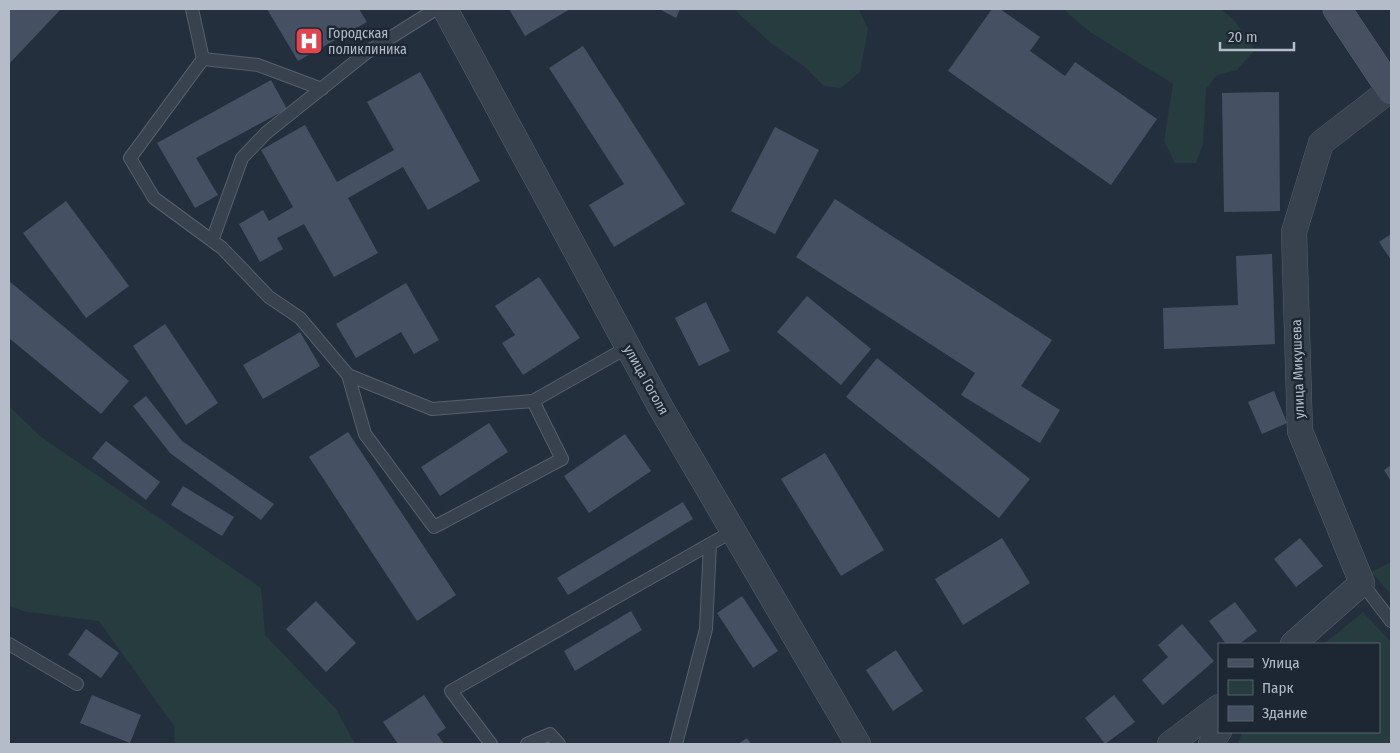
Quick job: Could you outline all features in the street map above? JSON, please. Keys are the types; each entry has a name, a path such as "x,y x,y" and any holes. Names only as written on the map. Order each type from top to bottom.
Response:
{"main road":[{"path":"1336,9 1391,90"}],"street":[{"name":"улица Гоголя","path":"445,9 628,347 733,532 858,744"},
{"name":"улица Микушева","path":"1362,583 1300,431 1294,232 1321,143 1391,90"},
{"path":"1294,643 1362,583"},
{"path":"1170,744 1218,708"},
{"path":"1211,744 1218,733"}],"lane":[{"path":"192,9 203,59 130,158 154,198 212,241 269,297 300,318 348,376 365,434 434,527 562,459 533,401"},
{"path":"212,241 242,158 266,133 366,53 436,9"},
{"path":"203,59 258,65 322,88"},
{"path":"348,376 432,409 533,401 628,347"},
{"path":"491,744 451,691 733,532"},
{"path":"676,744 706,629 710,544"},
{"path":"1362,583 1391,621"},
{"path":"9,644 77,684"},
{"path":"527,744 550,734 559,744"}],"green space":[{"path":"734,9 859,9 868,29 860,72 841,88 824,86 804,66 772,44"},
{"path":"1063,9 1221,9 1234,20 1255,50 1237,70 1217,75 1206,89 1203,144 1196,163 1175,163 1164,141 1173,84 1090,32"},
{"path":"9,406 40,436 261,588 265,635 336,709 355,744 175,744 174,726 99,621 27,612 9,606"},
{"path":"1391,562 1391,594 1371,572"},
{"path":"1363,612 1391,642 1391,744 1238,744 1242,733 1380,733 1380,643 1325,643"}],"building":[{"path":"9,9 61,9 9,64"},
{"name":"Городская поликлиника","path":"267,9 359,9 367,22 298,61"},
{"path":"509,9 570,9 525,36"},
{"path":"659,9 680,9 676,18"},
{"path":"992,9 1000,9 1040,37 1030,51 1065,76 1075,62 1157,119 1111,185 948,71"},
{"path":"583,46 685,204 614,247 589,205 624,184 549,68"},
{"path":"420,72 480,181 428,210 403,167 348,198 378,253 334,277 304,224 277,238 283,249 260,262 239,224 263,210 269,221 293,207 261,150 305,125 337,182 394,150 367,102"},
{"path":"271,80 287,109 196,158 218,195 195,208 157,143"},
{"path":"1279,92 1280,211 1224,212 1222,93"},
{"path":"775,127 819,150 775,234 731,211"},
{"path":"835,199 1052,340 1021,386 1060,410 1040,443 961,395 975,373 796,257"},
{"path":"66,201 129,286 86,318 23,233"},
{"path":"1391,234 1391,260 1379,242"},
{"path":"1272,254 1275,344 1164,349 1163,308 1238,305 1236,256"},
{"path":"539,277 580,338 523,375 502,343 515,335 495,306"},
{"path":"9,281 129,381 101,414 9,338"},
{"path":"406,283 439,340 414,354 401,332 356,358 336,324"},
{"path":"807,296 871,349 841,385 777,332"},
{"path":"706,302 730,351 699,366 675,318"},
{"path":"165,324 218,403 186,425 133,346"},
{"path":"300,332 320,366 263,399 243,365"},
{"path":"877,358 1030,479 999,518 846,397"},
{"path":"1274,391 1287,423 1262,434 1248,402"},
{"path":"146,396 182,441 274,504 261,520 170,453 133,406"},
{"path":"489,423 508,452 440,496 421,467"},
{"path":"348,432 456,595 417,621 309,457"},
{"path":"625,434 651,471 589,513 564,476"},
{"path":"106,441 160,482 146,500 92,458"},
{"path":"825,453 884,550 841,576 781,479"},
{"path":"1391,465 1391,481 1384,470"},
{"path":"183,486 234,517 222,536 171,505"},
{"path":"683,502 693,519 568,595 557,578"},
{"path":"1002,538 1030,583 963,625 935,579"},
{"path":"1300,538 1323,566 1296,587 1274,559"},
{"path":"742,596 778,651 753,668 717,613"},
{"path":"316,601 356,643 326,672 286,629"},
{"path":"1235,602 1257,631 1240,643 1225,643 1209,621"},
{"path":"631,611 642,630 575,671 564,651"},
{"path":"1182,624 1214,661 1163,705 1142,680 1168,657 1158,645"},
{"path":"86,629 119,653 101,678 68,655"},
{"path":"896,650 923,691 893,711 866,670"},
{"path":"92,695 141,715 130,743 80,723"},
{"path":"424,695 446,728 437,734 444,744 398,744 383,722"},
{"path":"1114,695 1135,722 1105,744 1085,718"},
{"path":"747,738 751,744 738,744"}],"place":[{"name":"Городская поликлиника","path":"309,41"}]}
